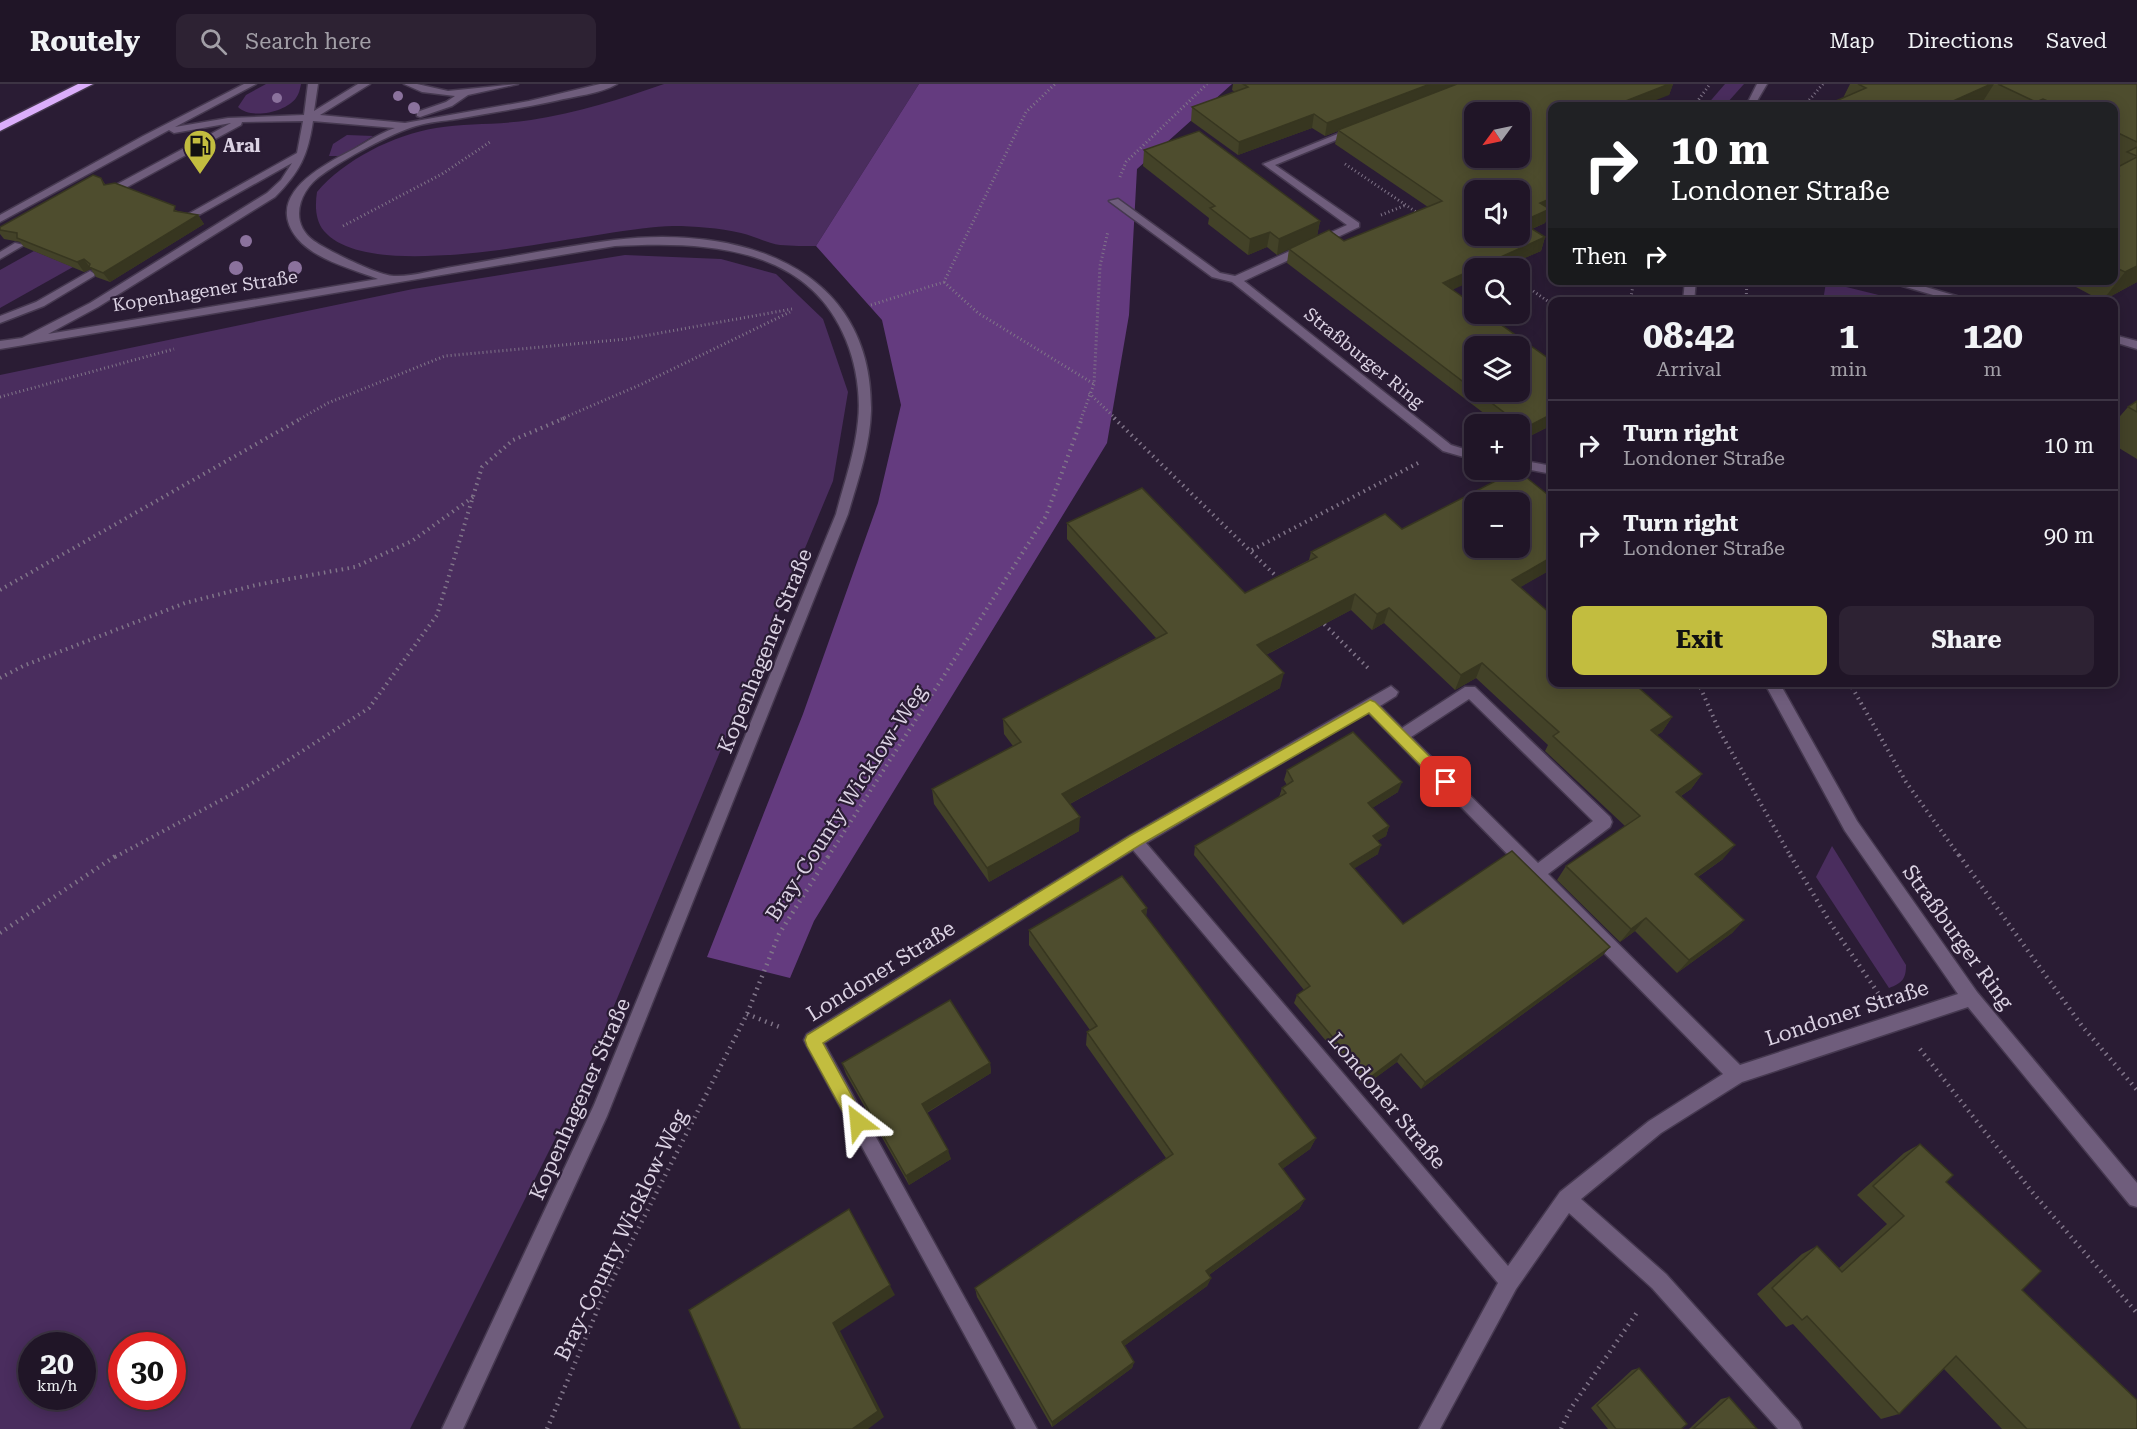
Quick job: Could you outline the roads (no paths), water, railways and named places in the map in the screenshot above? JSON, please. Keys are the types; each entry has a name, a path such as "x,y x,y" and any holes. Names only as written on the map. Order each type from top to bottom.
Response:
{"highway":[{"path":"0,128 87,84"}],"street":[{"path":"0,219 146,138 251,84"},
{"path":"25,341 94,305 271,195 295,172 303,153 314,84"},
{"path":"307,119 365,84"},
{"path":"409,84 429,93 464,93 513,84"},
{"path":"146,138 198,125 242,121 365,120 404,126 430,119 529,104 612,84"},
{"path":"1752,102 1762,84"},
{"path":"271,195 297,196 318,172 404,126 422,113 449,104 464,93"},
{"path":"114,190 242,121"},
{"path":"1236,280 1356,225 1268,164 1360,129"},
{"path":"186,218 303,153"},
{"name":"Kopenhagener Straße","path":"297,196 292,214 295,225 309,245 361,270 391,280"},
{"name":"Straßburger Ring","path":"1114,201 1216,275 1236,280 1447,448 1464,453"},
{"name":"Kopenhagener Straße","path":"0,345 643,240 686,240 723,245 768,256 806,278 840,313 851,330 859,351 865,408 861,442 842,514 601,1110 452,1429"},
{"path":"0,256 19,245"},
{"path":"0,320 40,304 90,274"},
{"path":"1906,285 1953,297"},
{"path":"2118,340 2137,345"},
{"path":"1530,466 1548,469"},
{"name":"Straßburger Ring","path":"1774,687 1851,826 1971,998 2137,1198"},
{"path":"1401,736 1470,691 1604,822 1537,873"},
{"name":"Londoner Straße","path":"1027,1429 813,1040 1135,841 1391,692"},
{"path":"1370,705 1737,1074"},
{"name":"Londoner Straße","path":"1135,841 1509,1282"},
{"name":"Londoner Straße","path":"1429,1429 1509,1282 1567,1199 1655,1127 1737,1074 1971,998"},
{"path":"1567,1199 1659,1281 1792,1429"}],"place":[{"name":"Aral","path":"200,175"}]}
